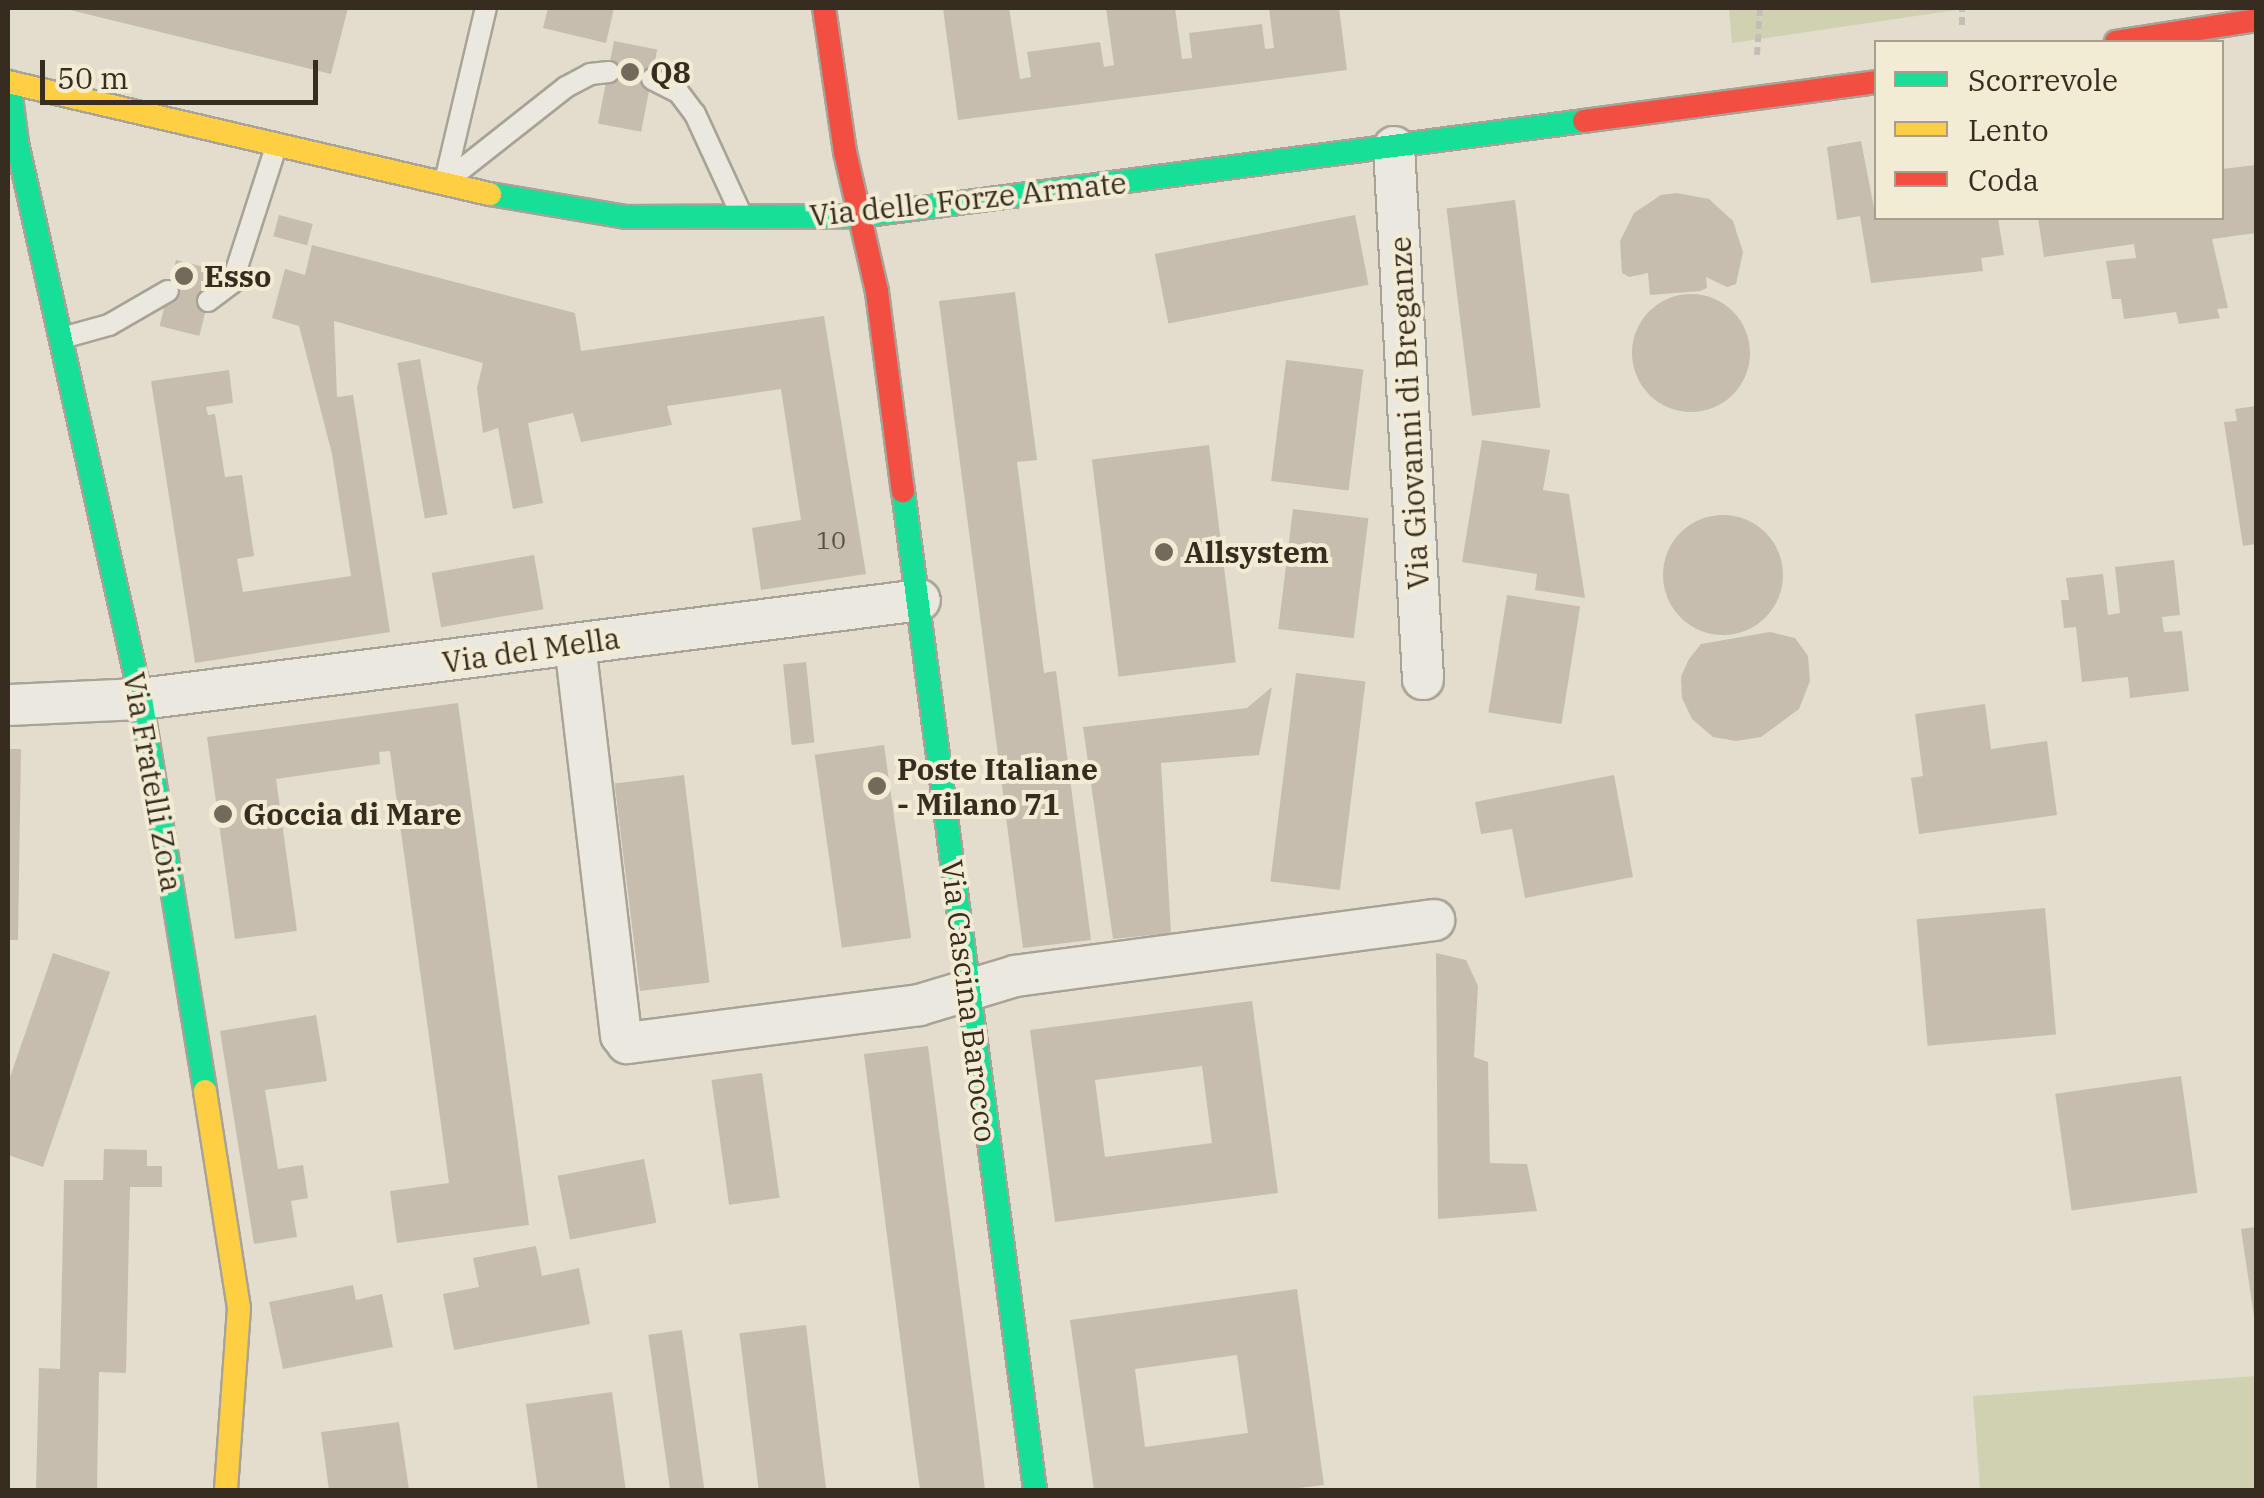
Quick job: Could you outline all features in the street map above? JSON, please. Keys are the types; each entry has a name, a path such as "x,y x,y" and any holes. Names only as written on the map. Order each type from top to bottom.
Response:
{"street":[{"name":"Via Cascina Barocco","path":"824,8 845,152 877,292 1034,1490"},
{"path":"2129,40 2256,20"},
{"name":"Via delle Forze Armate","path":"8,82 534,204 626,217 743,219 860,216 1874,82"},
{"name":"Via Fratelli Zoia","path":"8,82 16,143 141,700 239,1308 238,1370 226,1490"},
{"name":"Via Giovanni di Breganze","path":"1394,148 1423,679"},
{"name":"Via del Mella","path":"8,705 141,700 920,600"},
{"path":"576,644 621,1036 627,1043 919,1005 1015,976 1434,920"}],"lane":[{"path":"444,184 486,8"},
{"path":"444,184 566,87 590,74 609,72"},
{"path":"652,79 679,93 695,114 743,219"},
{"path":"208,301 232,282 276,145"},
{"path":"60,338 109,325 168,291"}],"path":[{"path":"1757,56 1760,8"},
{"path":"1962,8 1962,25"}],"green space":[{"path":"1729,8 1970,8 1732,43"},
{"path":"2256,1376 2256,1490 1980,1490 1973,1396"}],"building":[{"path":"62,8 348,8 331,74"},
{"path":"548,8 614,8 606,43 543,28"},
{"path":"943,8 1009,8 1020,79 1031,77 1027,52 1100,42 1104,67 1114,65 1106,8 1175,8 1182,59 1192,58 1189,33 1262,24 1265,49 1274,48 1269,8 1339,8 1347,70 958,120"},
{"path":"614,41 657,49 641,132 598,123"},
{"path":"1861,141 1874,220 1998,220 2004,255 1981,258 1983,271 1871,283 1860,216 1837,220 1827,147"},
{"path":"2256,165 2256,233 2212,239 2228,308 2217,309 2220,318 2179,324 2176,312 2124,319 2121,299 2112,299 2106,261 2136,258 2134,244 2044,257 2038,220 2224,220 2224,169"},
{"path":"1677,193 1709,199 1733,221 1743,252 1736,284 1727,287 1706,277 1707,288 1700,291 1650,295 1648,273 1629,277 1622,273 1620,241 1634,213 1661,195"},
{"path":"1515,200 1540,407 1472,416 1447,208"},
{"path":"279,215 313,224 307,245 273,236"},
{"path":"1355,215 1369,285 1168,324 1155,254"},
{"path":"312,245 575,313 581,351 824,316 866,574 761,590 752,528 801,520 781,389 667,406 672,425 581,442 573,413 528,423 543,503 513,509 498,428 483,433 477,388 483,363 334,321 337,397 353,395 390,632 195,663 151,381 229,370 233,403 206,407 208,415 215,414 225,477 242,475 254,556 237,559 243,592 351,576 332,454 299,326 272,318 285,269 305,275"},
{"path":"176,260 216,270 199,336 160,326"},
{"path":"1015,292 1037,460 1017,462 1044,673 1056,671 1091,940 1023,948 939,301"},
{"path":"1691,294 1724,304 1740,320 1750,353 1740,386 1724,402 1691,412 1658,402 1642,386 1632,353 1642,320 1658,304"},
{"path":"420,359 447,515 425,519 397,363"},
{"path":"1286,360 1363,370 1349,491 1271,481"},
{"path":"2256,406 2256,544 2243,546 2224,422 2237,421 2235,409"},
{"path":"1482,440 1550,450 1543,490 1569,494 1585,598 1535,590 1537,574 1462,562"},
{"path":"1209,445 1236,662 1119,677 1092,459"},
{"path":"1293,509 1368,518 1354,638 1278,629"},
{"path":"1723,515 1746,520 1765,533 1778,552 1783,575 1778,598 1765,617 1746,630 1723,635 1700,630 1681,617 1668,598 1663,575 1668,552 1681,533 1700,520"},
{"path":"534,555 544,609 441,627 432,573"},
{"path":"2174,560 2180,615 2162,617 2164,632 2182,631 2189,691 2130,698 2128,677 2082,682 2076,627 2064,628 2061,600 2069,600 2066,578 2103,574 2108,615 2120,613 2115,567"},
{"path":"1507,595 1580,607 1561,724 1488,713"},
{"path":"1770,632 1795,638 1808,656 1810,681 1799,709 1761,737 1736,741 1713,737 1692,719 1682,698 1681,677 1689,659 1701,644"},
{"path":"806,662 814,743 792,745 783,664"},
{"path":"1296,673 1365,682 1340,890 1270,881"},
{"path":"1272,687 1259,755 1161,763 1171,933 1113,939 1083,727 1247,708"},
{"path":"458,703 529,1225 397,1243 390,1191 449,1183 390,751 379,752 380,764 276,779 297,931 235,939 207,737"},
{"path":"1985,704 1991,749 2047,741 2057,815 1919,834 1911,778 1923,776 1915,714"},
{"path":"884,745 911,938 842,948 815,755"},
{"path":"8,749 21,749 18,940 8,940"},
{"path":"684,775 709,982 640,991 615,784"},
{"path":"1614,775 1633,877 1525,898 1512,829 1481,834 1475,802"},
{"path":"2045,908 2056,1035 1928,1046 1916,919"},
{"path":"53,953 110,972 43,1167 8,1155 8,1083"},
{"path":"1436,953 1466,960 1478,986 1474,1057 1488,1062 1490,1163 1527,1164 1537,1211 1438,1219"},
{"path":"1252,1001 1278,1193 1055,1222 1030,1030","holes":["1202,1066 1212,1143 1105,1157 1095,1080"]},
{"path":"316,1015 327,1081 265,1090 278,1169 303,1165 308,1198 291,1201 297,1237 254,1244 220,1031"},
{"path":"928,1046 985,1490 920,1490 913,1440 864,1054"},
{"path":"762,1073 780,1198 729,1205 711,1080"},
{"path":"2181,1076 2197,1193 2072,1211 2055,1094"},
{"path":"104,1149 147,1150 147,1166 162,1166 162,1187 130,1187 126,1373 99,1372 97,1490 36,1490 39,1368 60,1369 64,1180 103,1180"},
{"path":"644,1159 656,1223 570,1240 558,1176"},
{"path":"2256,1227 2256,1316 2254,1316 2241,1229"},
{"path":"536,1246 542,1276 579,1268 590,1324 454,1350 443,1294 479,1287 473,1258"},
{"path":"353,1285 356,1300 382,1294 393,1347 283,1369 269,1302"},
{"path":"1297,1289 1324,1485 1282,1490 1094,1490 1070,1320","holes":["1237,1355 1248,1433 1145,1447 1135,1369"]},
{"path":"806,1325 826,1490 759,1490 739,1333"},
{"path":"682,1330 704,1490 670,1490 648,1335"},
{"path":"612,1392 626,1490 538,1490 526,1404"},
{"path":"399,1422 409,1490 329,1490 321,1432"}],"traffic: fast":[{"path":"9,82 17,143 141,699 205,1091"},
{"path":"490,194 626,217 860,216 1584,121"},
{"path":"903,491 1035,1490"}],"traffic: slow":[{"path":"8,82 490,194"},
{"path":"205,1091 239,1308 226,1490"}],"traffic: jam":[{"path":"824,8 845,152 877,292 903,491"},
{"path":"2129,40 2256,20"},
{"path":"1584,121 1874,82"}],"place":[{"name":"Q8","path":"630,72"},
{"name":"Esso","path":"184,276"},
{"name":"Allsystem","path":"1164,552"},
{"name":"Poste Italiane - Milano 71","path":"877,786"},
{"name":"Goccia di Mare","path":"223,814"}]}
